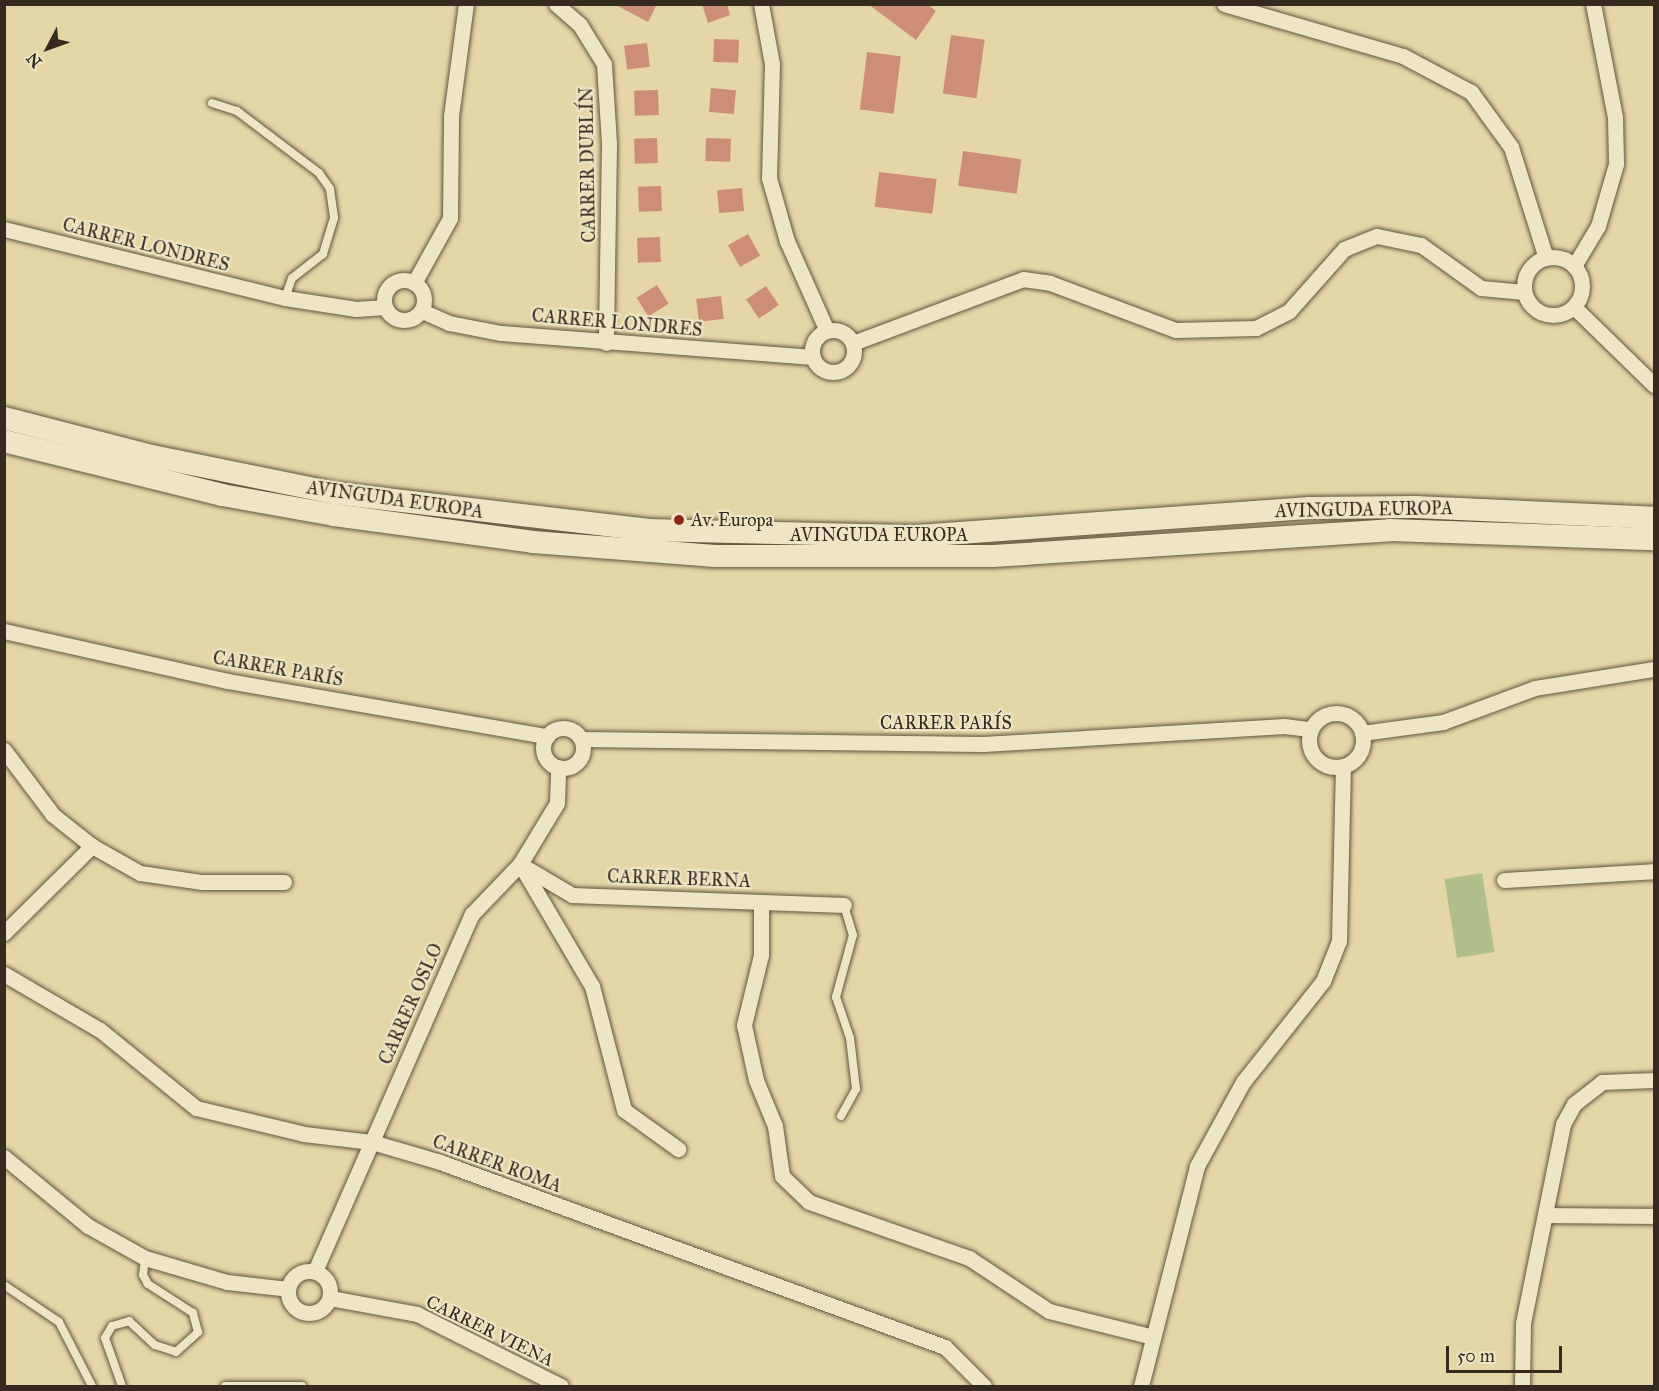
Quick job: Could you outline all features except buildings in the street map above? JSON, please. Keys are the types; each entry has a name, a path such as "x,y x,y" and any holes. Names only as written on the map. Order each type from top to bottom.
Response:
{"main road":[{"name":"AVINGUDA EUROPA","path":"4,418 152,456 402,504 704,533 954,546 1346,508 1654,518"},
{"name":"AVINGUDA EUROPA","path":"4,441 222,495 533,542 715,556 1390,530 1654,539"}],"street":[{"path":"414,283 424,298 422,310 405,321 392,317 385,307 390,286 414,283 440,243 451,212 451,116 466,4"},
{"name":"CARRER DUBLÍN","path":"556,4 580,25 604,64 609,135 606,343"},
{"path":"761,4 772,64 769,178 787,241 827,331"},
{"path":"1224,4 1403,56 1471,92 1511,147 1546,258"},
{"path":"1546,258 1527,272 1524,292 1540,313 1559,315 1574,307 1582,288 1574,266 1605,209 1616,164 1615,117 1593,4"},
{"name":"CARRER LONDRES","path":"4,229 285,298 356,309 385,307"},
{"path":"853,343 1023,279 1050,283 1176,330 1256,328 1289,311 1335,256 1377,236 1421,245 1481,288 1524,292"},
{"path":"1546,258 1574,266"},
{"path":"1574,307 1654,385"},
{"name":"CARRER LONDRES","path":"422,310 473,329 606,343 813,357"},
{"path":"827,331 842,332 853,343 851,362 841,370 821,368 813,357 813,343 827,331"},
{"name":"CARRER PARÍS","path":"4,631 227,681 547,736"},
{"path":"1362,733 1443,722 1535,688 1654,669"},
{"path":"1141,1386 1197,1166 1243,1082 1323,981 1339,941 1343,770 1358,756 1362,733 1353,718 1332,713 1310,729 1311,753 1320,763 1343,770"},
{"name":"CARRER PARÍS","path":"582,739 983,744 1284,726 1310,729"},
{"path":"565,728 582,739 584,752 577,764 558,767 544,754 547,736 565,728"},
{"path":"4,750 53,815 92,846 140,873 202,882 284,882"},
{"name":"CARRER OSLO","path":"315,1271 472,914 520,864 557,803 558,767"},
{"path":"4,933 92,846"},
{"path":"520,864 592,986 624,1110 678,1149"},
{"name":"CARRER BERNA","path":"520,864 572,895 844,905"},
{"path":"1504,880 1654,871"},
{"path":"761,902 761,955 744,1024 756,1080 775,1126 782,1176 809,1203 969,1258 1049,1311 1153,1337"},
{"name":"CARRER ROMA","path":"4,974 100,1030 196,1108 304,1134 372,1142 945,1347 984,1386"},
{"path":"1522,1386 1520,1344 1563,1124 1574,1104 1602,1082 1654,1080"},
{"path":"4,1157 87,1226 145,1258 227,1282 288,1289"},
{"path":"1545,1215 1654,1216"},
{"path":"315,1271 326,1279 330,1298 322,1310 308,1314 291,1303 288,1289 294,1276 315,1271"},
{"name":"CARRER VIENA","path":"330,1298 417,1314 561,1386"}],"lane":[{"path":"212,103 237,111 319,173 330,189 334,218 323,254 292,278 285,298"},
{"path":"841,1116 856,1089 850,1038 836,998 853,934 844,905"},
{"path":"122,1386 105,1338 112,1326 129,1321 155,1344 176,1352 198,1332 193,1312 148,1284 145,1258"},
{"path":"4,1286 59,1322 92,1386"},
{"path":"225,1386 302,1386"}],"green space":[{"path":"1482,873 1495,952 1457,958 1444,879"}],"place":[{"name":"Av. Europa","path":"679,520"}]}
